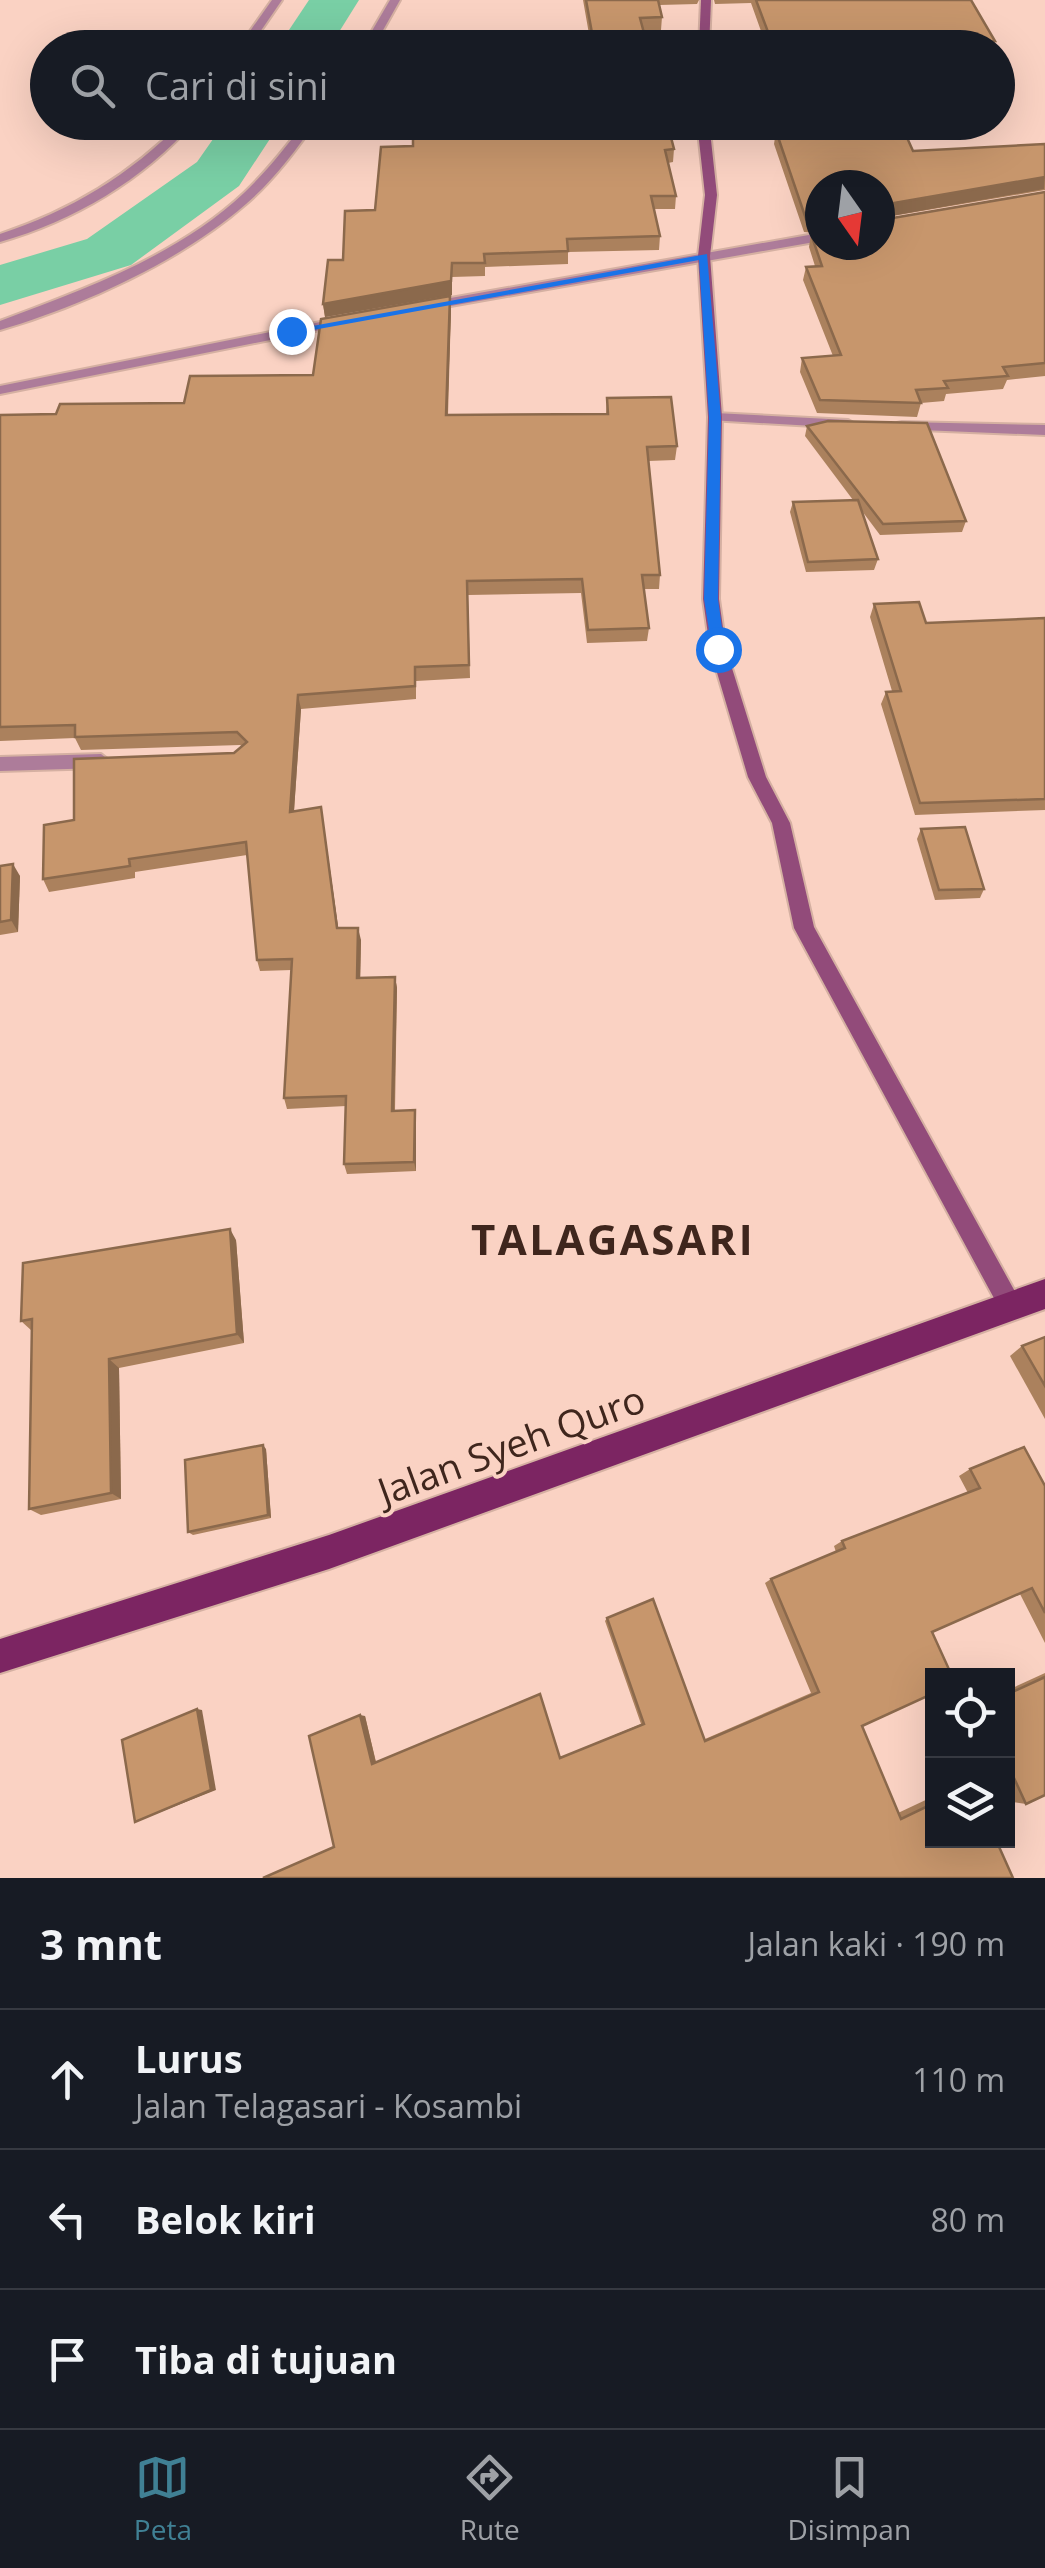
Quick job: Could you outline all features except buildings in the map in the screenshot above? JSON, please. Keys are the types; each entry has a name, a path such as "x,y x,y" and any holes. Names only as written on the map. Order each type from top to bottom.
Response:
{"main road":[{"path":"705,30 706,0"},
{"path":"705,140 711,196 704,256 715,418 711,599 718,649 756,777 781,823 804,928 1010,1306"},
{"name":"Jalan Syeh Quro","path":"0,1656 329,1552 1045,1294"}],"street":[{"path":"256,30 277,0"},
{"path":"377,30 395,0"},
{"path":"0,238 74,209 160,152 172,140"},
{"path":"0,326 67,302 199,233 264,179 296,140"},
{"path":"409,310 805,239"},
{"path":"0,390 370,316"},
{"path":"715,418 869,424"},
{"path":"887,425 1045,430"},
{"path":"0,764 118,761"}],"waterway":[{"path":"315,30 334,0"},
{"path":"0,286 109,252 218,174 241,140"}],"district":[{"name":"TALAGASARI","path":"613,1238"}],"route":[{"path":"291,331 704,256 715,418 711,599 718,649"}]}
